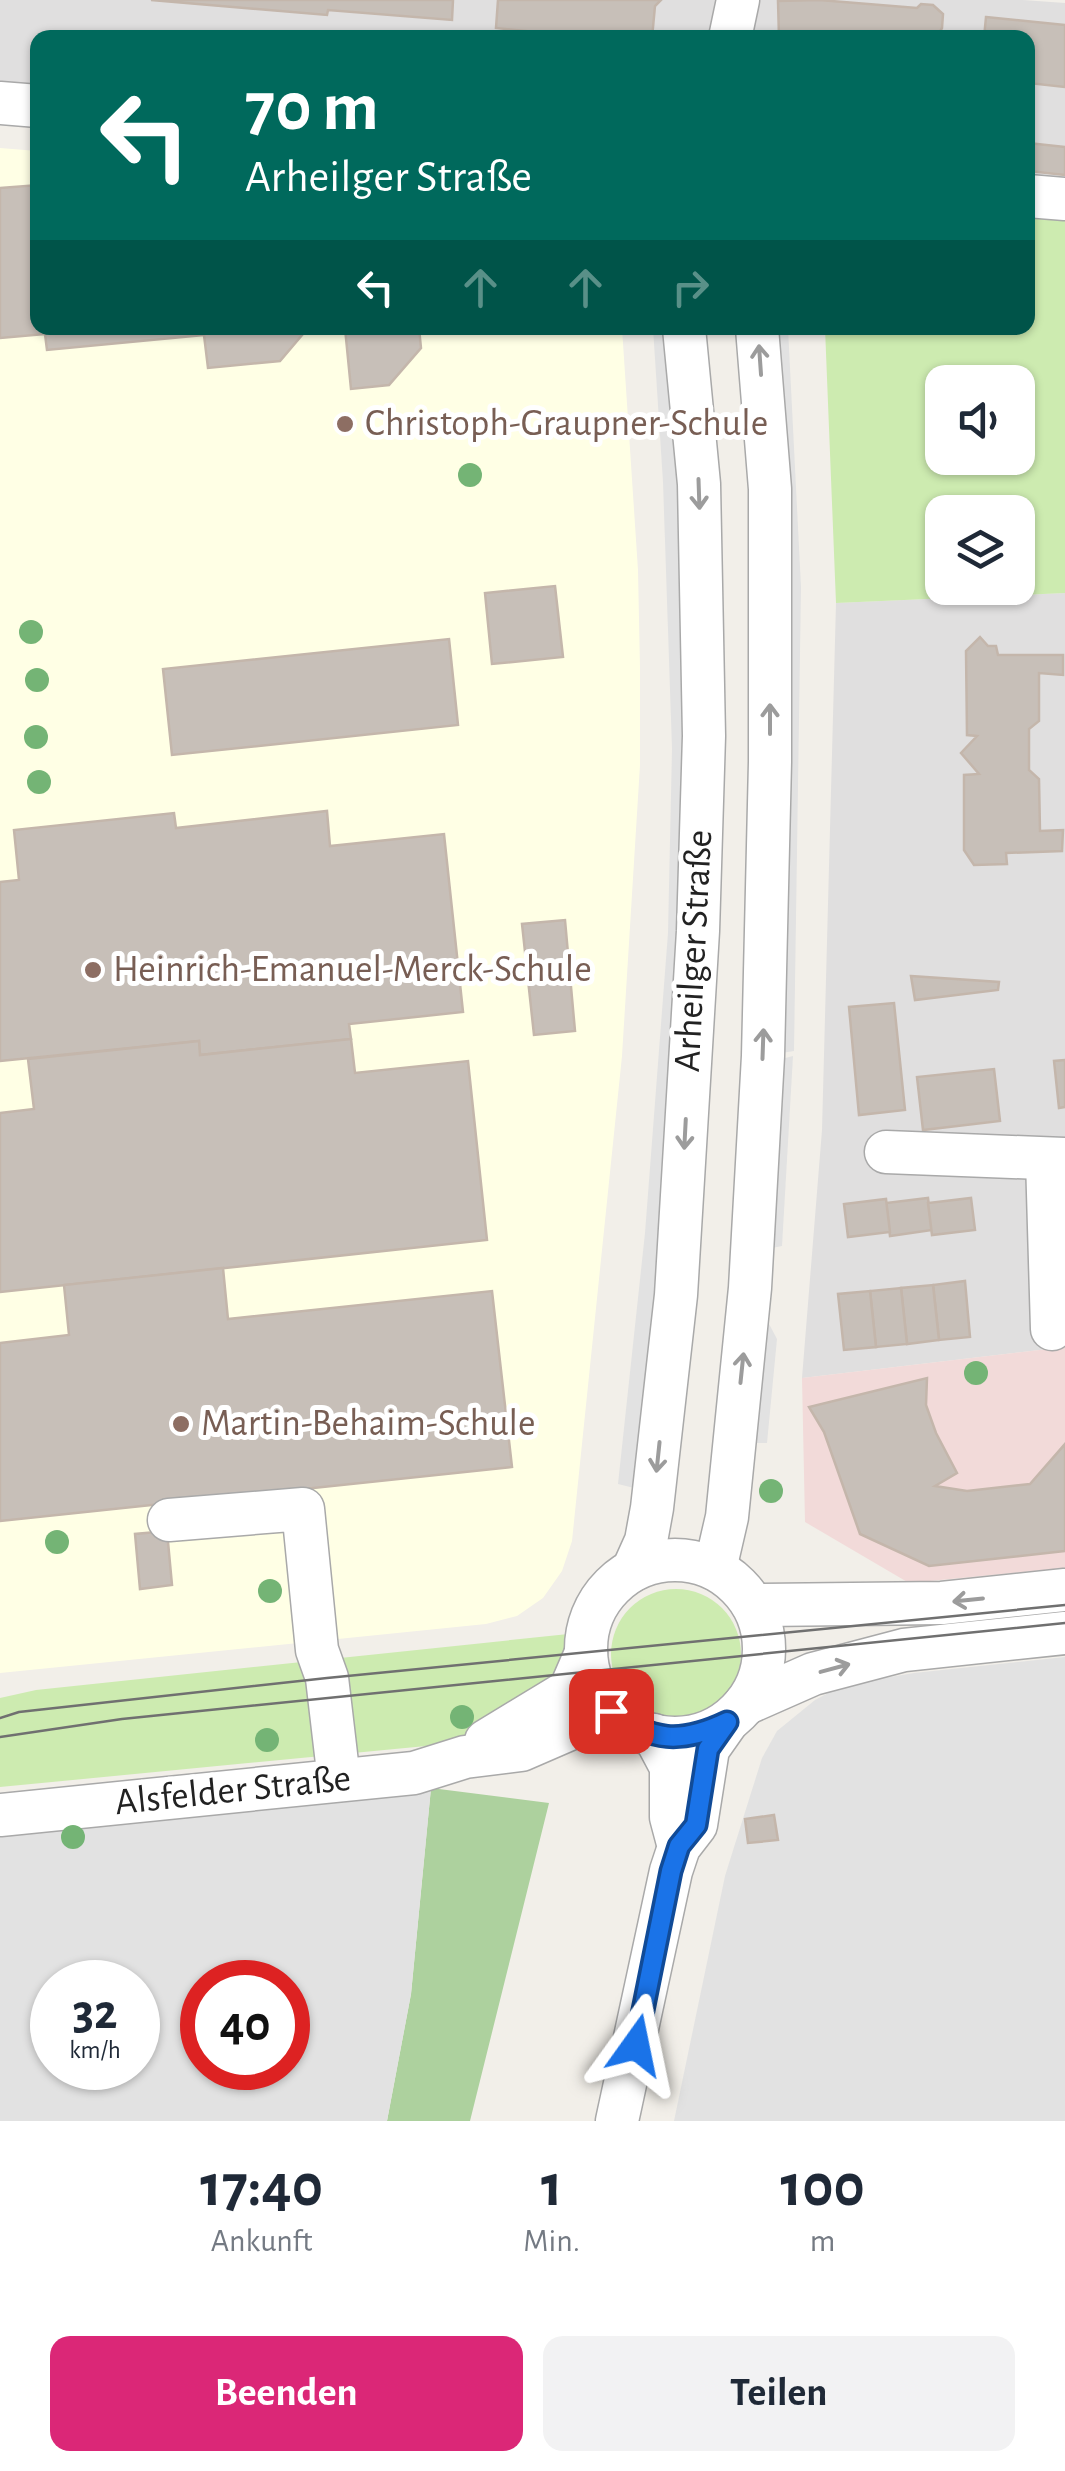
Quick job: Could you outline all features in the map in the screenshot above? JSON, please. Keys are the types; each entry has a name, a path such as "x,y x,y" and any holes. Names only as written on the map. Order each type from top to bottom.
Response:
{"street":[{"path":"0,102 30,105"},
{"path":"1035,196 1065,198"},
{"name":"Arheilger Straße","path":"586,1652 593,1614 603,1596 634,1570 646,1540 676,1295 698,931 704,736 700,503 685,335"},
{"name":"Arheilger Straße","path":"716,1569 726,1516 750,1288 763,1056 770,762 770,489 758,335"},
{"path":"886,1152 1056,1159 1052,1329"},
{"path":"169,1520 304,1509 317,1650 326,1678 339,1780"},
{"path":"617,2121 679,1846 696,1825 708,1749 761,1675 764,1654 764,1636 753,1605 737,1584 716,1569 689,1560 660,1561 634,1570"},
{"path":"753,1605 942,1603 1065,1590"},
{"path":"586,1652 589,1672 611,1711 654,1736 680,1738 704,1733 812,1674 904,1650 1065,1633"},
{"name":"Alsfelder Straße","path":"464,1757 570,1690 586,1652"},
{"name":"Alsfelder Straße","path":"0,1815 414,1772 464,1757 521,1750 611,1711"},
{"path":"654,1736 671,1768 671,1817 679,1846"}],"shaded area":[{"path":"0,0 1065,3 1065,182 1035,180 1035,30 30,30 30,91 0,88"},
{"path":"0,148 30,150 30,335 622,335 638,570 640,765 622,1056 572,1541 562,1571 543,1598 517,1616 486,1624 0,1673"},
{"path":"653,335 676,335 694,737 646,1491 618,1484 645,1233 668,933 672,749"},
{"path":"757,335 788,335 801,587 794,1051 763,1056"},
{"path":"1065,593 1065,1347 802,1378 822,1130 836,603 925,599 925,605 1035,605 1035,594"},
{"path":"793,1056 782,1246 752,1252 763,1064"},
{"path":"750,1288 777,1339 767,1443 734,1443"},
{"path":"1065,1347 1065,1568 909,1583 805,1522 802,1378"},
{"path":"1065,1657 1065,2121 674,2121 725,1876 762,1758 777,1731 815,1700 843,1685 914,1673"},
{"path":"431,1788 411,1994 387,2121 0,2121 0,1833"}],"green space":[{"path":"1035,207 1065,209 1065,593 1035,594 1035,495 925,495 925,599 836,603 825,335 1035,335"},
{"path":"676,1589 701,1594 722,1608 736,1629 741,1654 736,1679 722,1700 701,1714 676,1719 651,1714 630,1700 616,1679 611,1654 616,1629 630,1608 651,1594"},
{"path":"578,1633 571,1668 536,1697 447,1744 0,1787 0,1698 36,1690"},
{"path":"431,1788 549,1803 470,2121 387,2121 411,1994"}],"building":[{"path":"151,0 453,0 452,20 328,10 327,15"},
{"path":"498,0 661,0 655,6 653,30 496,28"},
{"path":"819,0 917,8 921,4 933,5 943,14 942,28 779,30 778,1"},
{"path":"986,17 1065,25 1065,87 1035,84 1035,30 985,30"},
{"path":"1035,144 1065,147 1065,175 1035,172"},
{"path":"30,186 30,335 34,335 0,338 0,188"},
{"path":"45,335 204,335 47,350"},
{"path":"204,335 302,335 280,361 208,368"},
{"path":"346,335 420,335 421,348 389,385 351,389"},
{"path":"555,586 563,657 492,664 485,593"},
{"path":"980,637 988,646 996,646 998,655 1063,655 1063,675 1039,673 1039,721 1029,729 1029,770 1039,779 1040,831 1063,830 1062,851 1006,853 1007,864 974,865 964,850 964,775 979,774 961,753 977,736 967,735 966,651"},
{"path":"449,639 458,725 172,755 163,669"},
{"path":"327,811 330,846 444,834 463,1012 349,1024 351,1039 200,1055 199,1041 0,1061 0,882 19,880 14,830 174,813 176,828"},
{"path":"565,920 575,1031 534,1035 522,924"},
{"path":"911,976 999,982 998,990 915,1000"},
{"path":"894,1003 905,1110 859,1115 849,1007"},
{"path":"351,1039 355,1073 468,1061 487,1240 0,1292 0,1113 34,1109 28,1059 199,1041 200,1055"},
{"path":"1065,1060 1065,1107 1059,1108 1054,1061"},
{"path":"994,1069 1000,1121 923,1130 917,1077"},
{"path":"928,1198 932,1230 890,1236 886,1203"},
{"path":"971,1198 975,1230 932,1235 928,1203"},
{"path":"886,1199 890,1232 848,1237 844,1204"},
{"path":"223,1268 228,1319 492,1291 512,1467 0,1521 0,1343 69,1335 64,1285"},
{"path":"965,1281 970,1337 939,1340 933,1285"},
{"path":"933,1285 939,1340 907,1344 901,1288"},
{"path":"901,1288 907,1344 876,1347 870,1291"},
{"path":"870,1291 876,1347 844,1350 838,1294"},
{"path":"927,1378 926,1405 957,1473 935,1486 967,1491 1030,1484 1065,1444 1065,1551 929,1566 860,1534 824,1432 809,1407"},
{"path":"167,1531 172,1585 140,1589 135,1534"},
{"path":"774,1815 778,1840 748,1843 745,1819"}],"tram line":[{"path":"0,1718 19,1712 327,1678 1065,1605"},
{"path":"0,1737 122,1719 1065,1623"}],"place":[{"name":"Christoph-Graupner-Schule","path":"345,424"},
{"name":"Heinrich-Emanuel-Merck-Schule","path":"93,970"},
{"name":"Martin-Behaim-Schule","path":"181,1424"}],"route":[{"path":"611,1711 654,1736 680,1738 704,1733 727,1722 708,1749 696,1825 679,1846 671,1871 636,2045"}]}
